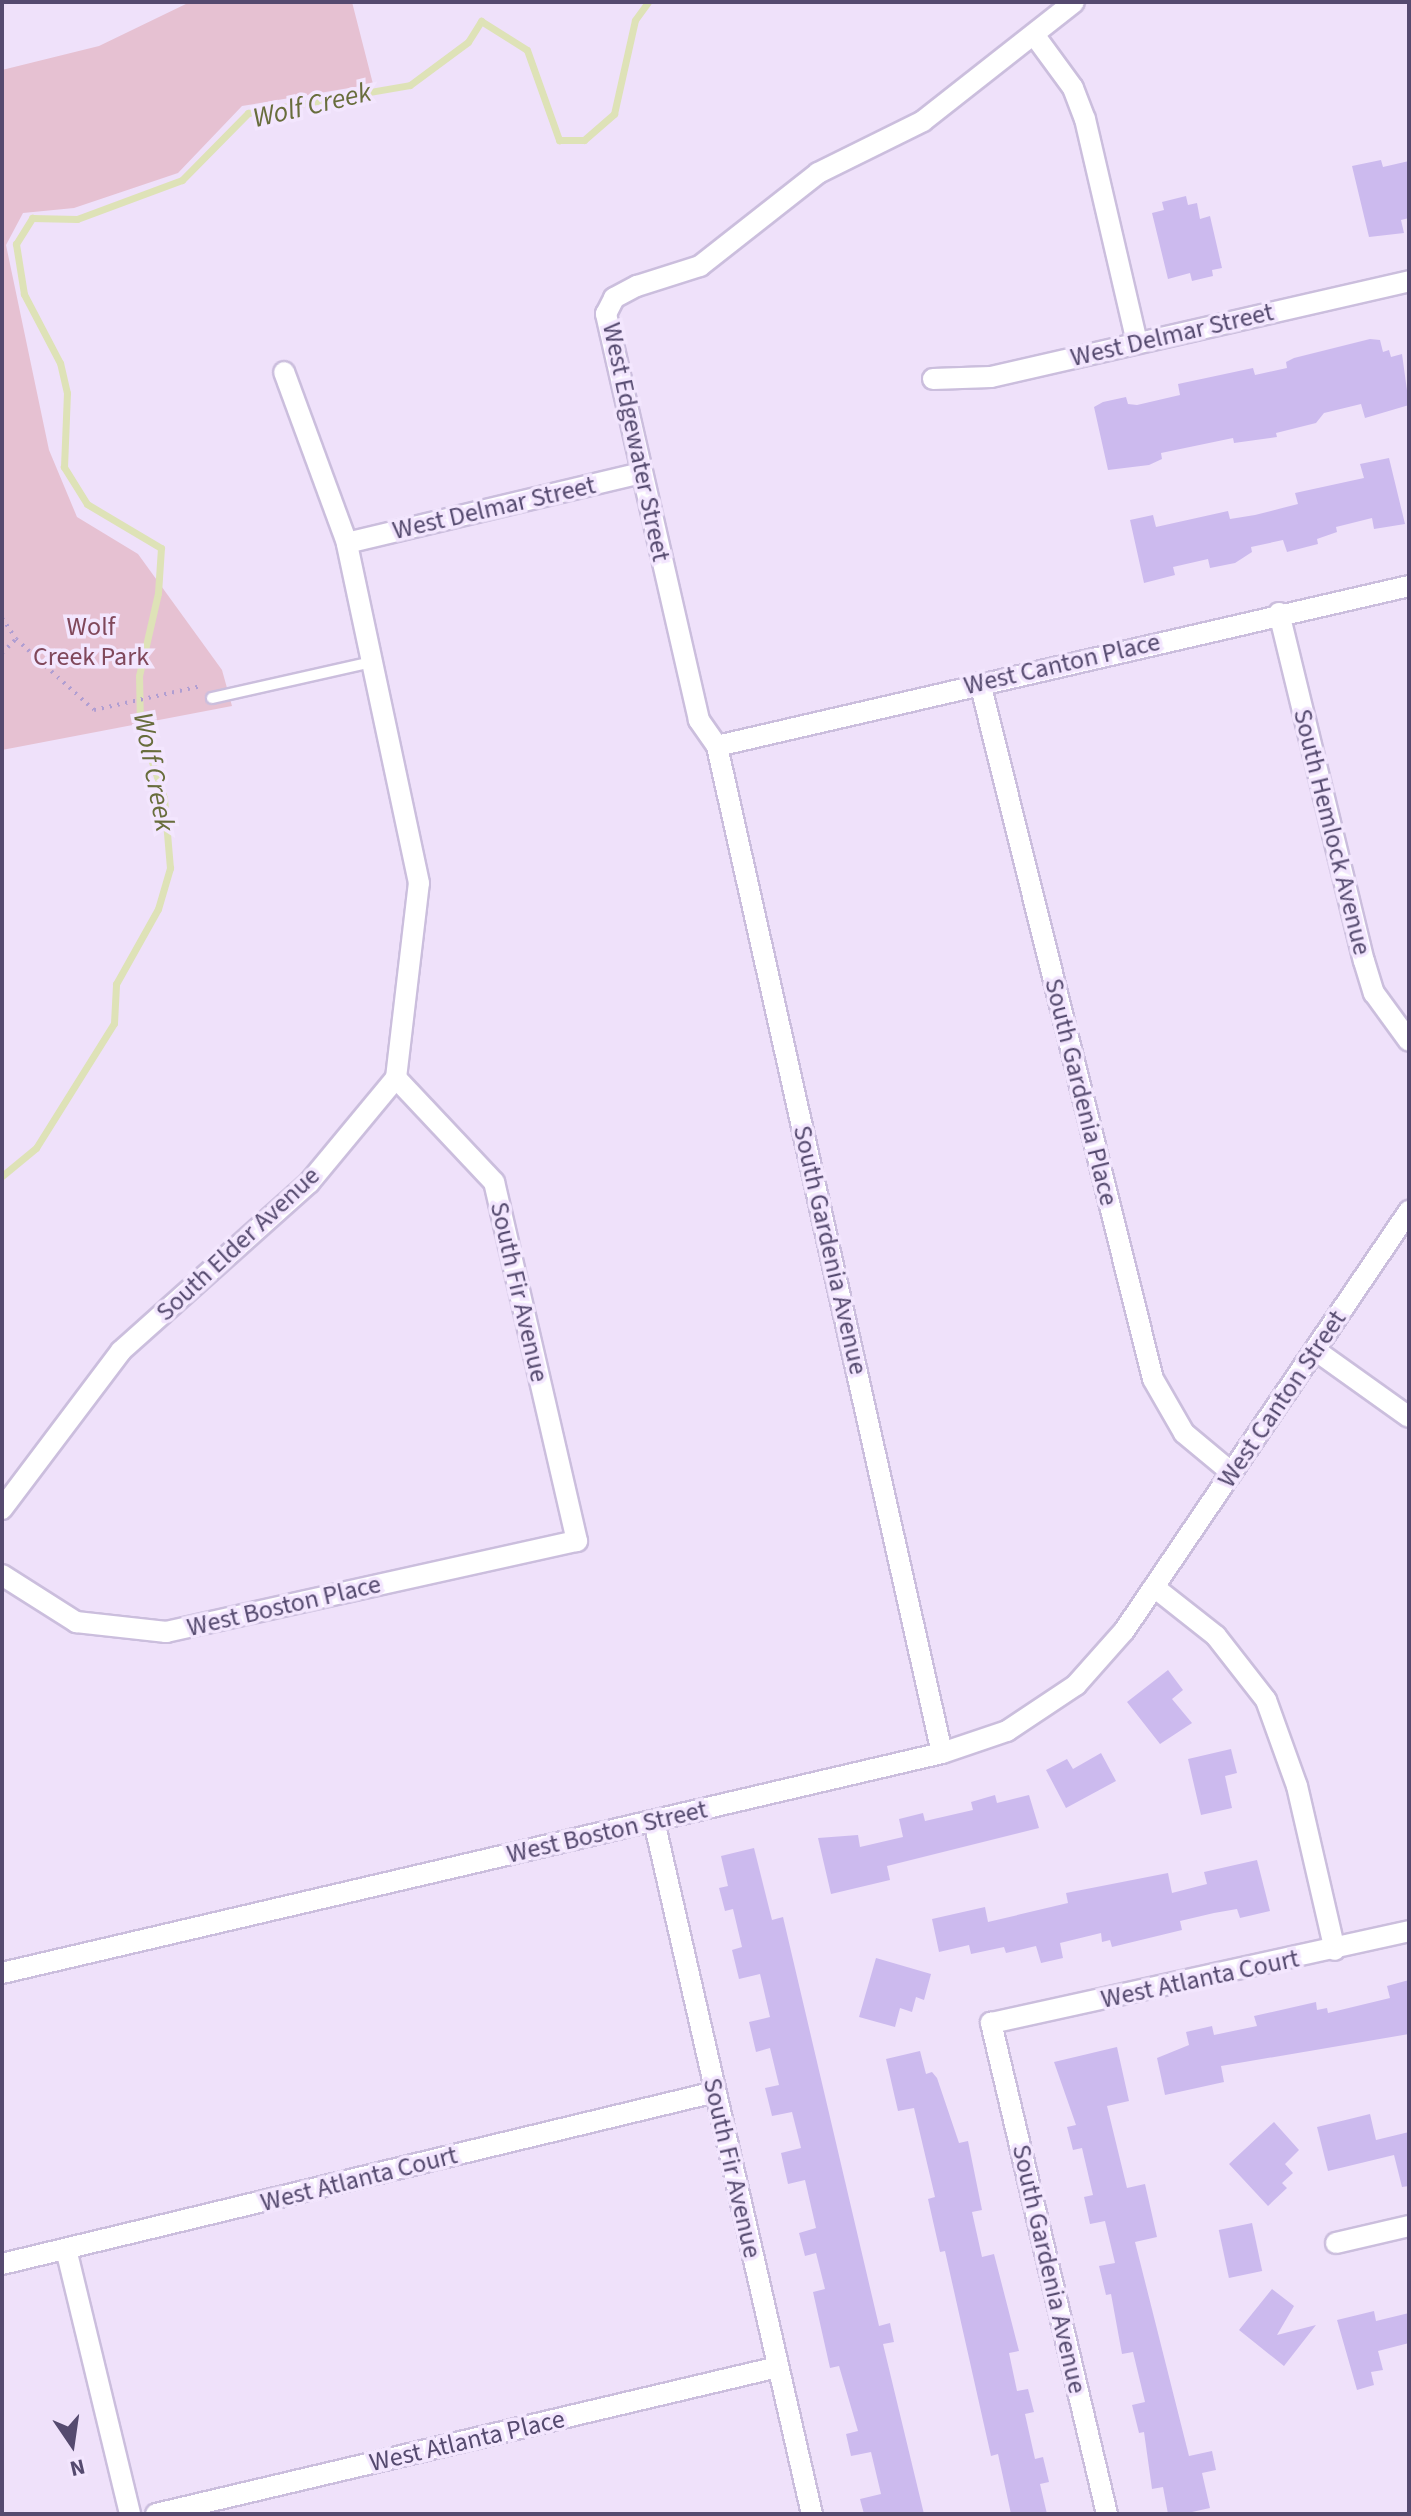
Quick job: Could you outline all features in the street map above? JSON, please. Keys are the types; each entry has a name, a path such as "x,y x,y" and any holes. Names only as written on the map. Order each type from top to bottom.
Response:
{"street":[{"name":"West Edgewater Street","path":"717,746 699,720 607,335 606,314 614,298 700,266 818,173 923,121 1035,36 1074,2"},
{"path":"1035,36 1073,88 1085,119 1137,342"},
{"name":"West Delmar Street","path":"933,379 991,377 1409,281"},
{"path":"284,372 347,543 419,883 396,1078"},
{"name":"West Delmar Street","path":"347,543 640,473"},
{"name":"West Canton Place","path":"717,746 1279,613 1409,586"},
{"name":"South Hemlock Avenue","path":"1279,613 1364,961 1388,1017 1409,1041"},
{"name":"South Gardenia Place","path":"980,683 1153,1379 1184,1433 1232,1473"},
{"name":"South Gardenia Avenue","path":"717,746 942,1753"},
{"name":"South Elder Avenue","path":"2,1509 121,1351 309,1183 396,1078"},
{"name":"South Fir Avenue","path":"396,1078 494,1182 577,1541"},
{"name":"West Canton Street","path":"1154,1587 1409,1211"},
{"path":"1315,1350 1409,1417"},
{"name":"West Boston Place","path":"2,1575 76,1622 166,1632 577,1541"},
{"path":"1154,1587 1216,1636 1266,1700 1297,1786 1335,1950"},
{"name":"West Boston Street","path":"2,1973 942,1753 993,1737 1052,1704 1095,1667 1154,1587"},
{"name":"South Fir Avenue","path":"654,1821 812,2514"},
{"name":"West Atlanta Court","path":"991,2023 1335,1950 1409,1931"},
{"name":"South Gardenia Avenue","path":"991,2023 1107,2514"},
{"name":"West Atlanta Court","path":"2,2264 715,2092"},
{"path":"1336,2243 1409,2226"},
{"path":"66,2249 130,2514"},
{"name":"West Atlanta Place","path":"156,2514 778,2367"}],"lane":[{"path":"212,698 372,662"}],"path":[{"path":"2,618 16,639 94,710 188,689"},
{"path":"2,653 16,639"}],"green space":[{"name":"Wolf Creek Park","path":"190,2 352,2 373,84 242,106 178,173 74,208 23,213 6,245 49,450 77,517 138,554 222,670 232,706 2,750 2,70 99,46"}],"building":[{"path":"1381,160 1383,167 1409,161 1409,218 1401,220 1404,233 1369,237 1352,166"},
{"path":"1186,196 1188,205 1197,203 1200,219 1210,216 1222,268 1212,270 1213,276 1192,281 1190,273 1168,279 1152,213 1164,210 1162,202"},
{"path":"1370,339 1380,340 1383,352 1389,350 1391,357 1402,354 1409,405 1365,418 1361,404 1324,413 1316,423 1276,433 1277,437 1234,443 1233,438 1161,453 1162,459 1149,465 1108,470 1094,407 1103,402 1126,397 1128,404 1137,405 1180,395 1178,384 1253,368 1255,375 1287,368 1286,362 1294,358"},
{"path":"1389,458 1405,524 1374,529 1372,518 1336,527 1337,532 1317,539 1318,544 1287,552 1283,540 1251,547 1252,552 1235,563 1210,568 1208,559 1173,567 1175,575 1144,583 1130,520 1153,515 1156,527 1228,511 1230,519 1255,515 1298,504 1295,493 1364,478 1360,464"},
{"path":"1168,1670 1183,1690 1172,1699 1192,1723 1160,1744 1127,1702"},
{"path":"1231,1749 1237,1773 1225,1776 1232,1808 1201,1815 1188,1759"},
{"path":"1101,1753 1116,1781 1066,1808 1046,1770 1067,1759 1073,1769"},
{"path":"995,1795 997,1803 1029,1795 1039,1828 887,1866 890,1880 831,1894 818,1838 858,1835 860,1847 903,1837 899,1819 923,1813 925,1821 973,1810 971,1802"},
{"path":"754,1848 772,1920 783,1917 879,2326 890,2323 894,2342 883,2344 924,2514 864,2514 860,2499 881,2494 871,2452 851,2456 846,2434 858,2431 839,2366 830,2368 813,2292 825,2289 816,2253 805,2256 799,2233 816,2228 805,2180 788,2184 781,2153 801,2148 792,2112 772,2116 765,2088 779,2085 770,2048 756,2052 749,2022 770,2017 760,1974 739,1979 732,1950 742,1947 733,1909 725,1911 719,1888 728,1886 721,1856"},
{"path":"1257,1860 1270,1911 1240,1918 1237,1909 1214,1913 1180,1921 1182,1930 1112,1947 1110,1940 1102,1942 1101,1933 1060,1943 1063,1958 1041,1963 1036,1946 1006,1953 1004,1947 971,1954 969,1945 939,1952 932,1919 985,1907 988,1922 1068,1903 1066,1893 1168,1873 1172,1893 1207,1884 1204,1872"},
{"path":"876,1958 931,1974 924,2000 916,1997 912,2012 900,2008 895,2027 859,2017"},
{"path":"1409,1980 1409,2034 1221,2066 1224,2082 1165,2095 1157,2058 1189,2045 1186,2032 1212,2026 1214,2035 1257,2026 1254,2016 1316,2002 1317,2010 1327,2008 1328,2013 1390,1998 1387,1986"},
{"path":"1117,2047 1129,2101 1107,2106 1127,2188 1145,2184 1157,2237 1135,2242 1189,2456 1212,2451 1216,2470 1202,2473 1210,2508 1183,2514 1168,2514 1163,2487 1152,2489 1144,2432 1139,2433 1132,2405 1145,2402 1133,2352 1122,2354 1111,2294 1106,2295 1099,2266 1115,2263 1105,2221 1090,2224 1084,2197 1093,2195 1082,2148 1073,2150 1067,2127 1076,2125 1054,2062"},
{"path":"920,2051 926,2074 932,2072 937,2078 959,2143 968,2141 982,2210 972,2212 982,2257 994,2254 1019,2351 1009,2353 1017,2391 1028,2389 1034,2412 1025,2414 1035,2459 1043,2457 1049,2482 1040,2484 1047,2514 1011,2514 998,2454 991,2456 945,2251 940,2252 928,2199 935,2197 914,2108 898,2111 886,2059"},
{"path":"1370,2114 1376,2140 1409,2132 1409,2186 1402,2187 1394,2155 1328,2171 1317,2127"},
{"path":"1274,2122 1299,2150 1285,2164 1293,2173 1282,2183 1287,2188 1268,2206 1229,2164"},
{"path":"1252,2223 1262,2271 1229,2278 1219,2230"},
{"path":"1272,2289 1294,2306 1277,2335 1316,2325 1284,2366 1239,2330"},
{"path":"1374,2311 1376,2321 1409,2313 1409,2343 1378,2351 1383,2370 1371,2372 1374,2385 1357,2390 1337,2320"}],"waterway":[{"name":"Wolf Creek","path":"2,1176 36,1148 114,1023 116,984 158,909 170,868 164,798 140,726 139,676 158,593 161,548 87,504 64,467 67,393 60,363 24,294 16,244 32,218 77,219 182,180 248,113 410,85 468,42 481,21 527,50 559,140 584,140 614,114 635,20 648,2"}]}
